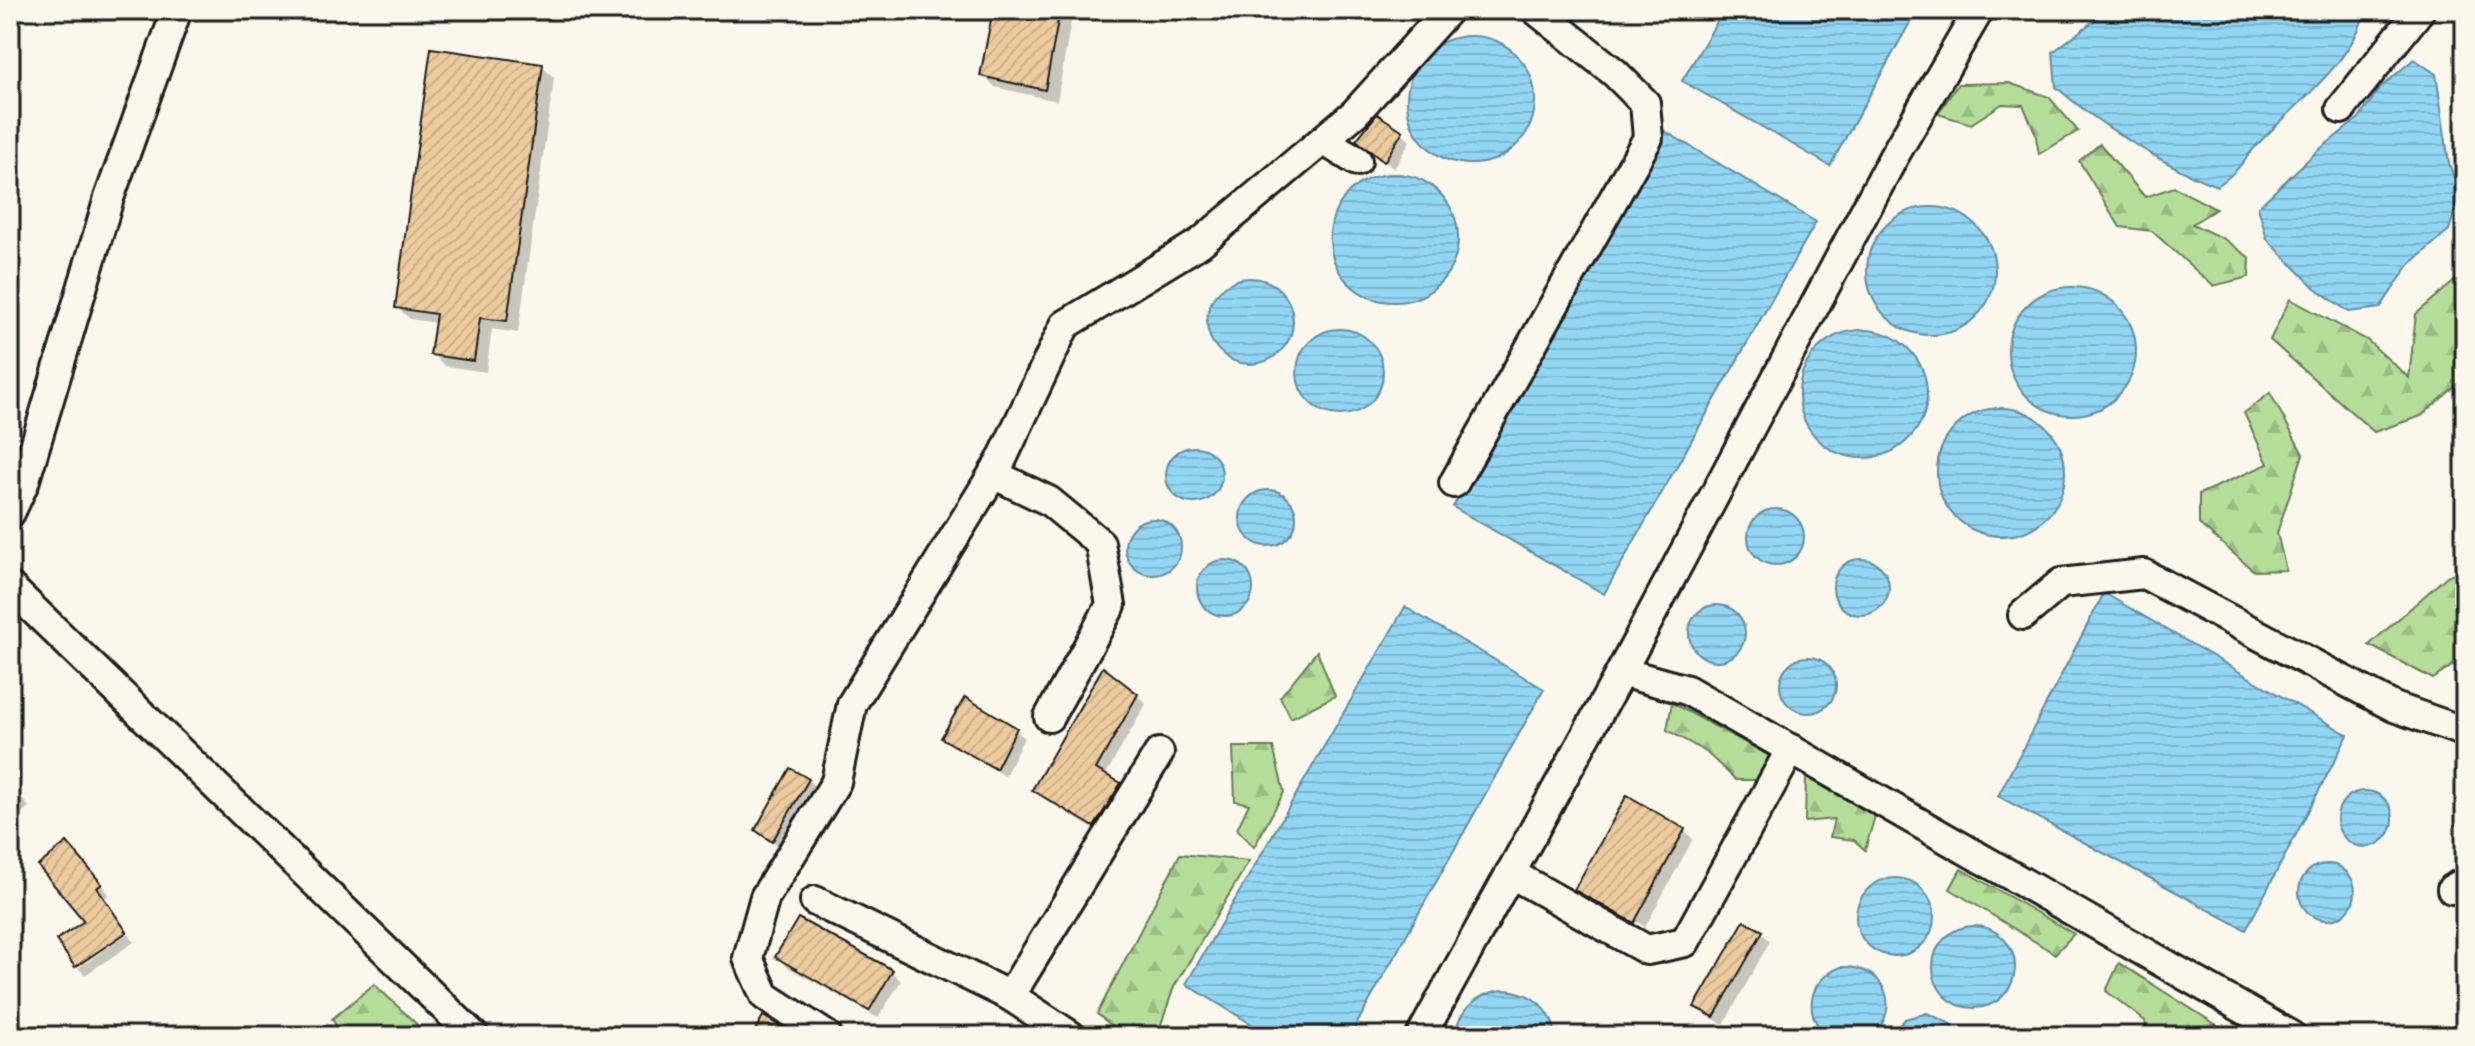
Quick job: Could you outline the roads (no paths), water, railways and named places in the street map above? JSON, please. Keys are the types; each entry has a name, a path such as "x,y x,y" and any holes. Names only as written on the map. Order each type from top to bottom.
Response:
{"street":[{"path":"10,513 24,483 109,198 177,10"},
{"path":"827,1036 765,996 748,958 765,897 836,782 852,704 993,474 1065,325 1200,243 1355,113 1448,10"},
{"path":"1454,483 1648,138 1645,103 1615,73 1536,10"},
{"path":"1421,1036 1621,672 1894,156 1979,10"},
{"path":"2341,109 2420,10"},
{"path":"1323,140 1357,161"},
{"path":"993,474 1049,501 1100,543 1111,605 1049,717"},
{"path":"2023,615 2061,583 2144,574 2394,707 2465,732"},
{"path":"10,587 474,1036"},
{"path":"1621,672 1687,690 2291,1036"},
{"path":"1510,873 1647,950 1685,942 1791,749"},
{"path":"1010,996 1159,753"},
{"path":"815,901 1010,996 1071,1036"}],"water":[{"path":"1724,10 1917,10 1830,166 1682,81"},
{"path":"2108,10 2365,10 2349,48 2335,66 2256,146 2235,172 2217,186 2176,168 2133,143 2056,87 2053,52"},
{"path":"1471,36 1495,41 1516,55 1530,76 1535,100 1530,124 1516,145 1495,159 1471,164 1447,159 1426,145 1412,124 1407,100 1412,76 1426,55 1447,41"},
{"path":"2414,59 2436,74 2449,163 2460,195 2449,230 2409,265 2380,308 2349,312 2315,288 2267,239 2258,207 2315,153 2359,118 2380,88"},
{"path":"1663,130 1816,222 1604,594 1453,507"},
{"path":"1394,174 1418,179 1439,193 1453,214 1458,238 1453,262 1439,283 1418,297 1394,302 1370,297 1349,283 1335,262 1330,238 1335,214 1349,193 1370,179"},
{"path":"1931,207 1955,212 1976,226 1990,247 1995,271 1990,295 1976,316 1955,330 1931,335 1907,330 1886,316 1872,295 1867,271 1872,247 1886,226 1907,212"},
{"path":"1250,278 1274,285 1286,297 1293,321 1286,345 1274,357 1250,364 1226,357 1214,345 1207,321 1214,297 1226,285"},
{"path":"2072,287 2096,292 2117,306 2131,327 2136,351 2131,375 2117,396 2096,410 2072,415 2048,410 2027,396 2013,375 2008,351 2013,327 2027,306 2048,292"},
{"path":"1340,329 1364,336 1376,348 1383,372 1376,396 1364,408 1340,415 1316,408 1304,396 1297,372 1304,348 1316,336"},
{"path":"1863,330 1887,335 1908,349 1922,370 1927,394 1922,418 1908,439 1887,453 1863,458 1839,453 1818,439 1804,418 1799,394 1804,370 1818,349 1839,335"},
{"path":"2001,408 2025,413 2046,427 2060,448 2065,472 2060,496 2046,517 2025,531 2001,536 1977,531 1956,517 1942,496 1937,472 1942,448 1956,427 1977,413"},
{"path":"1194,447 1214,455 1222,475 1214,495 1194,503 1174,495 1166,475 1174,455"},
{"path":"1268,490 1288,498 1296,518 1288,538 1268,546 1248,538 1240,518 1248,498"},
{"path":"1776,509 1796,517 1804,537 1796,557 1776,565 1756,557 1748,537 1756,517"},
{"path":"1153,519 1173,527 1181,547 1173,567 1153,575 1133,567 1125,547 1133,527"},
{"path":"1861,559 1881,567 1889,587 1881,607 1861,615 1841,607 1833,587 1841,567"},
{"path":"1225,560 1245,568 1253,588 1245,608 1225,616 1205,608 1197,588 1205,568"},
{"path":"2104,593 2348,735 2246,930 1998,796"},
{"path":"1717,605 1737,613 1745,633 1737,653 1717,661 1697,653 1689,633 1697,613"},
{"path":"1405,607 1544,689 1350,1036 1271,1036 1186,984"},
{"path":"1808,657 1828,665 1836,685 1828,705 1808,713 1788,705 1780,685 1788,665"},
{"path":"2365,791 2385,799 2393,819 2385,839 2365,847 2345,839 2337,819 2345,799"},
{"path":"2327,864 2347,872 2355,892 2347,912 2327,920 2307,912 2299,892 2307,872"},
{"path":"1895,878 1910,881 1923,889 1931,902 1934,917 1931,932 1923,945 1910,953 1895,956 1880,953 1867,945 1859,932 1856,917 1859,902 1867,889 1880,881"},
{"path":"1974,926 1990,929 2003,938 2012,951 2015,967 2012,983 2003,996 1990,1005 1974,1008 1958,1005 1945,996 1936,983 1933,967 1936,951 1945,938 1958,929"},
{"path":"1841,967 1868,973 1878,980 1884,990 1887,1012 1872,1036 1826,1036 1818,1026 1812,997 1822,980"},
{"path":"1503,990 1523,994 1545,1009 1556,1036 1454,1036 1460,1018 1471,1004 1485,995"},
{"path":"1927,1013 1949,1023 1957,1036 1891,1036 1905,1019"}]}
